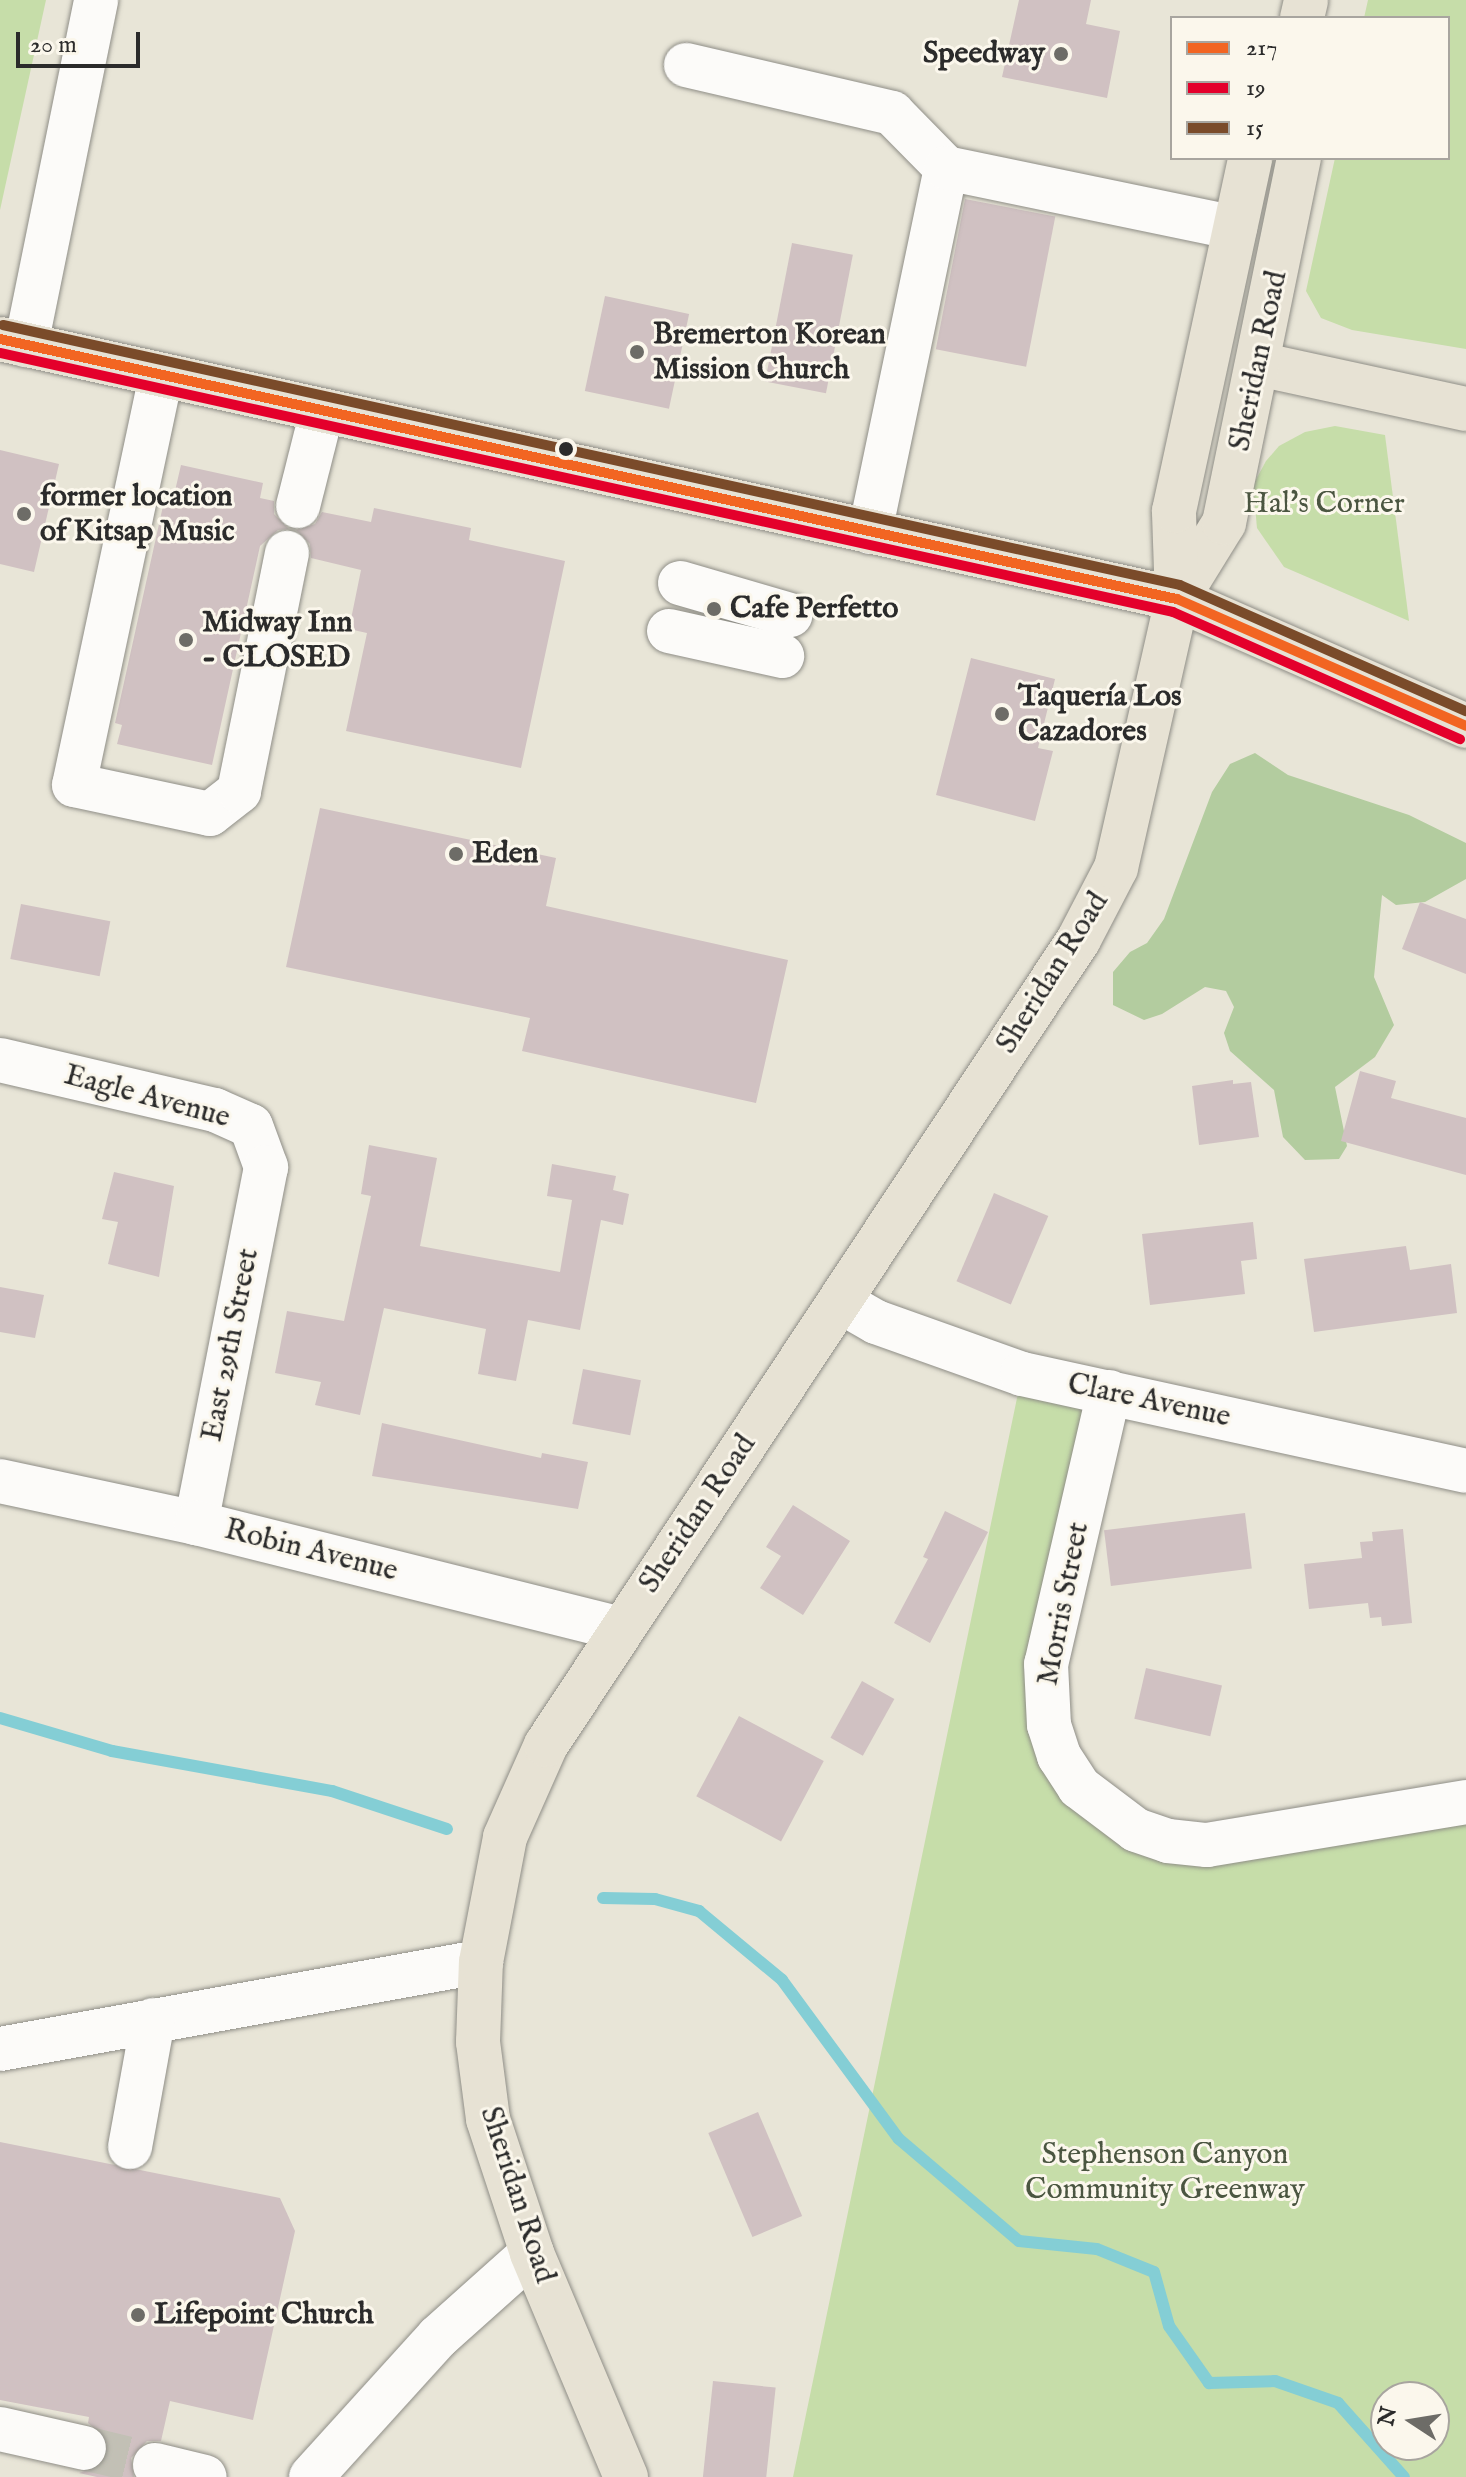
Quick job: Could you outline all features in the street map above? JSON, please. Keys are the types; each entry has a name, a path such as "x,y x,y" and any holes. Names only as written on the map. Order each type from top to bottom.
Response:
{"main road":[{"name":"Sheridan Road","path":"626,2477 532,2253 488,2119 478,2042 481,1962 489,1899 523,1790 620,1629 841,1302 1079,939 1116,868 1177,599 1174,511 1250,160"},
{"name":"Sheridan Road","path":"1177,599 1224,523 1299,160"},
{"path":"13,342 1177,599 1466,726"},
{"path":"1258,364 1466,409"}],"street":[{"path":"13,342 96,0"},
{"path":"686,65 892,113 946,168 1235,228"},
{"path":"870,532 946,168"},
{"path":"161,376 74,785 210,814 239,791 287,553"},
{"path":"298,506 322,411"},
{"path":"669,631 786,635 680,583"},
{"name":"Eagle Avenue","path":"0,1060 215,1110 251,1126 266,1167"},
{"name":"East 29th Street","path":"196,1523 266,1167"},
{"name":"Clare Avenue","path":"841,1302 876,1322 1022,1374 1466,1471"},
{"name":"Morris Street","path":"1109,1392 1046,1664 1049,1725 1059,1756 1079,1787 1136,1830 1168,1841 1207,1845 1466,1802"},
{"name":"Robin Avenue","path":"0,1481 196,1523 620,1629"},
{"path":"0,2049 481,1962"},
{"path":"130,2147 153,2020"},
{"path":"311,2477 438,2337 532,2253"},
{"path":"0,2429 84,2448"},
{"path":"155,2465 205,2477"}],"green space":[{"path":"0,0 46,0 0,210"},
{"path":"1368,0 1466,0 1466,349 1352,330 1321,318 1306,291 1335,160 1450,160 1450,16 1364,16"},
{"name":"Hal's Corner","path":"1335,426 1385,435 1409,621 1284,567 1257,528 1253,485 1266,461 1279,446 1305,432"},
{"path":"1255,753 1288,775 1409,815 1466,843 1466,879 1425,902 1396,905 1382,895 1374,977 1394,1025 1375,1057 1335,1087 1347,1146 1339,1159 1305,1160 1283,1137 1274,1090 1230,1051 1224,1033 1234,1007 1226,991 1205,987 1162,1014 1144,1020 1113,1005 1113,972 1130,952 1147,943 1164,919 1212,792 1230,764"},
{"name":"Stephenson Canyon Community Greenway","path":"1022,1374 1109,1392 1049,1725 1136,1830 1466,1802 1466,2477 793,2477"}],"building":[{"name":"Speedway","path":"1019,0 1091,0 1086,24 1120,31 1107,98 1002,77"},
{"path":"965,199 1055,217 1026,367 936,349"},
{"path":"792,243 853,255 826,393 765,381"},
{"name":"Bremerton Korean Mission Church","path":"605,296 689,314 669,409 585,391"},
{"name":"former location of Kitsap Music","path":"0,450 59,464 34,572 0,564"},
{"name":"Midway Inn - CLOSED","path":"181,465 263,483 260,498 274,501 274,514 289,529 278,530 260,546 212,765 117,744 122,725 115,723 163,506 171,508"},
{"path":"374,508 471,528 469,540 565,561 521,768 346,731 367,633 349,629 361,570 311,558 310,544 296,530 315,524 322,512 371,522"},
{"name":"Taquería Los Cazadores","path":"971,658 1055,679 1038,748 1053,751 1035,821 936,795"},
{"path":"320,808 556,858 546,906 788,960 756,1103 522,1051 530,1018 286,967"},
{"path":"1420,902 1466,919 1466,974 1402,949"},
{"path":"21,904 110,921 100,976 10,959"},
{"path":"1360,1071 1396,1081 1391,1098 1466,1118 1466,1175 1341,1141"},
{"path":"1233,1080 1233,1084 1251,1082 1259,1137 1199,1145 1192,1086"},
{"path":"369,1145 437,1158 420,1246 560,1272 572,1200 547,1196 552,1164 616,1176 613,1190 629,1194 623,1225 601,1220 580,1330 528,1320 516,1381 478,1374 486,1329 384,1308 360,1415 315,1405 321,1382 275,1373 287,1311 344,1321 371,1196 361,1194"},
{"path":"114,1172 174,1186 159,1277 108,1264 118,1222 102,1219"},
{"path":"994,1193 1048,1216 1011,1304 956,1281"},
{"path":"1253,1222 1257,1259 1241,1261 1245,1294 1150,1305 1142,1234"},
{"path":"1406,1246 1410,1270 1451,1264 1457,1313 1314,1332 1304,1259"},
{"path":"0,1287 44,1295 35,1338 0,1332"},
{"path":"583,1369 641,1380 630,1435 572,1424"},
{"path":"382,1423 541,1458 542,1453 588,1462 578,1509 372,1476"},
{"path":"793,1505 850,1541 803,1615 760,1588 781,1556 766,1547"},
{"path":"945,1511 988,1532 930,1643 894,1623 928,1559 923,1557"},
{"path":"1245,1513 1252,1569 1111,1586 1104,1530"},
{"path":"1403,1529 1412,1623 1382,1626 1381,1617 1370,1618 1368,1603 1309,1609 1304,1564 1362,1558 1360,1542 1373,1541 1372,1532"},
{"path":"1146,1668 1222,1686 1210,1736 1134,1719"},
{"path":"862,1681 894,1699 863,1756 830,1738"},
{"path":"739,1716 824,1761 781,1841 696,1796"},
{"path":"758,2112 802,2216 752,2237 708,2133"},
{"name":"Lifepoint Church","path":"0,2142 280,2198 295,2231 253,2420 170,2401 161,2441 147,2441 131,2458 134,2477 97,2477 79,2473 102,2465 108,2453 108,2440 88,2423 89,2417 0,2400"},
{"path":"713,2381 776,2388 766,2477 703,2477"}],"waterway":[{"path":"0,1718 112,1751 332,1791 447,1829"},
{"path":"603,1898 655,1899 699,1911 782,1980 899,2139 1019,2241 1097,2249 1154,2272 1169,2326 1209,2383 1275,2381 1338,2403 1404,2477"}],"tunnel":[{"path":"84,2448 155,2465"}],"transit line":[{"name":"15","path":"3,325 1180,585 1466,711"},
{"name":"217","path":"0,339 1177,599 1466,726"},
{"name":"19","path":"0,353 1173,612 1460,739"}],"place":[{"name":"Speedway","path":"1061,54"},
{"name":"Bremerton Korean Mission Church","path":"637,352"},
{"name":"former location of Kitsap Music","path":"24,514"},
{"name":"Cafe Perfetto","path":"714,609"},
{"name":"Midway Inn - CLOSED","path":"186,640"},
{"name":"Taquería Los Cazadores","path":"1002,714"},
{"name":"Eden","path":"456,854"},
{"name":"Lifepoint Church","path":"138,2315"}]}
